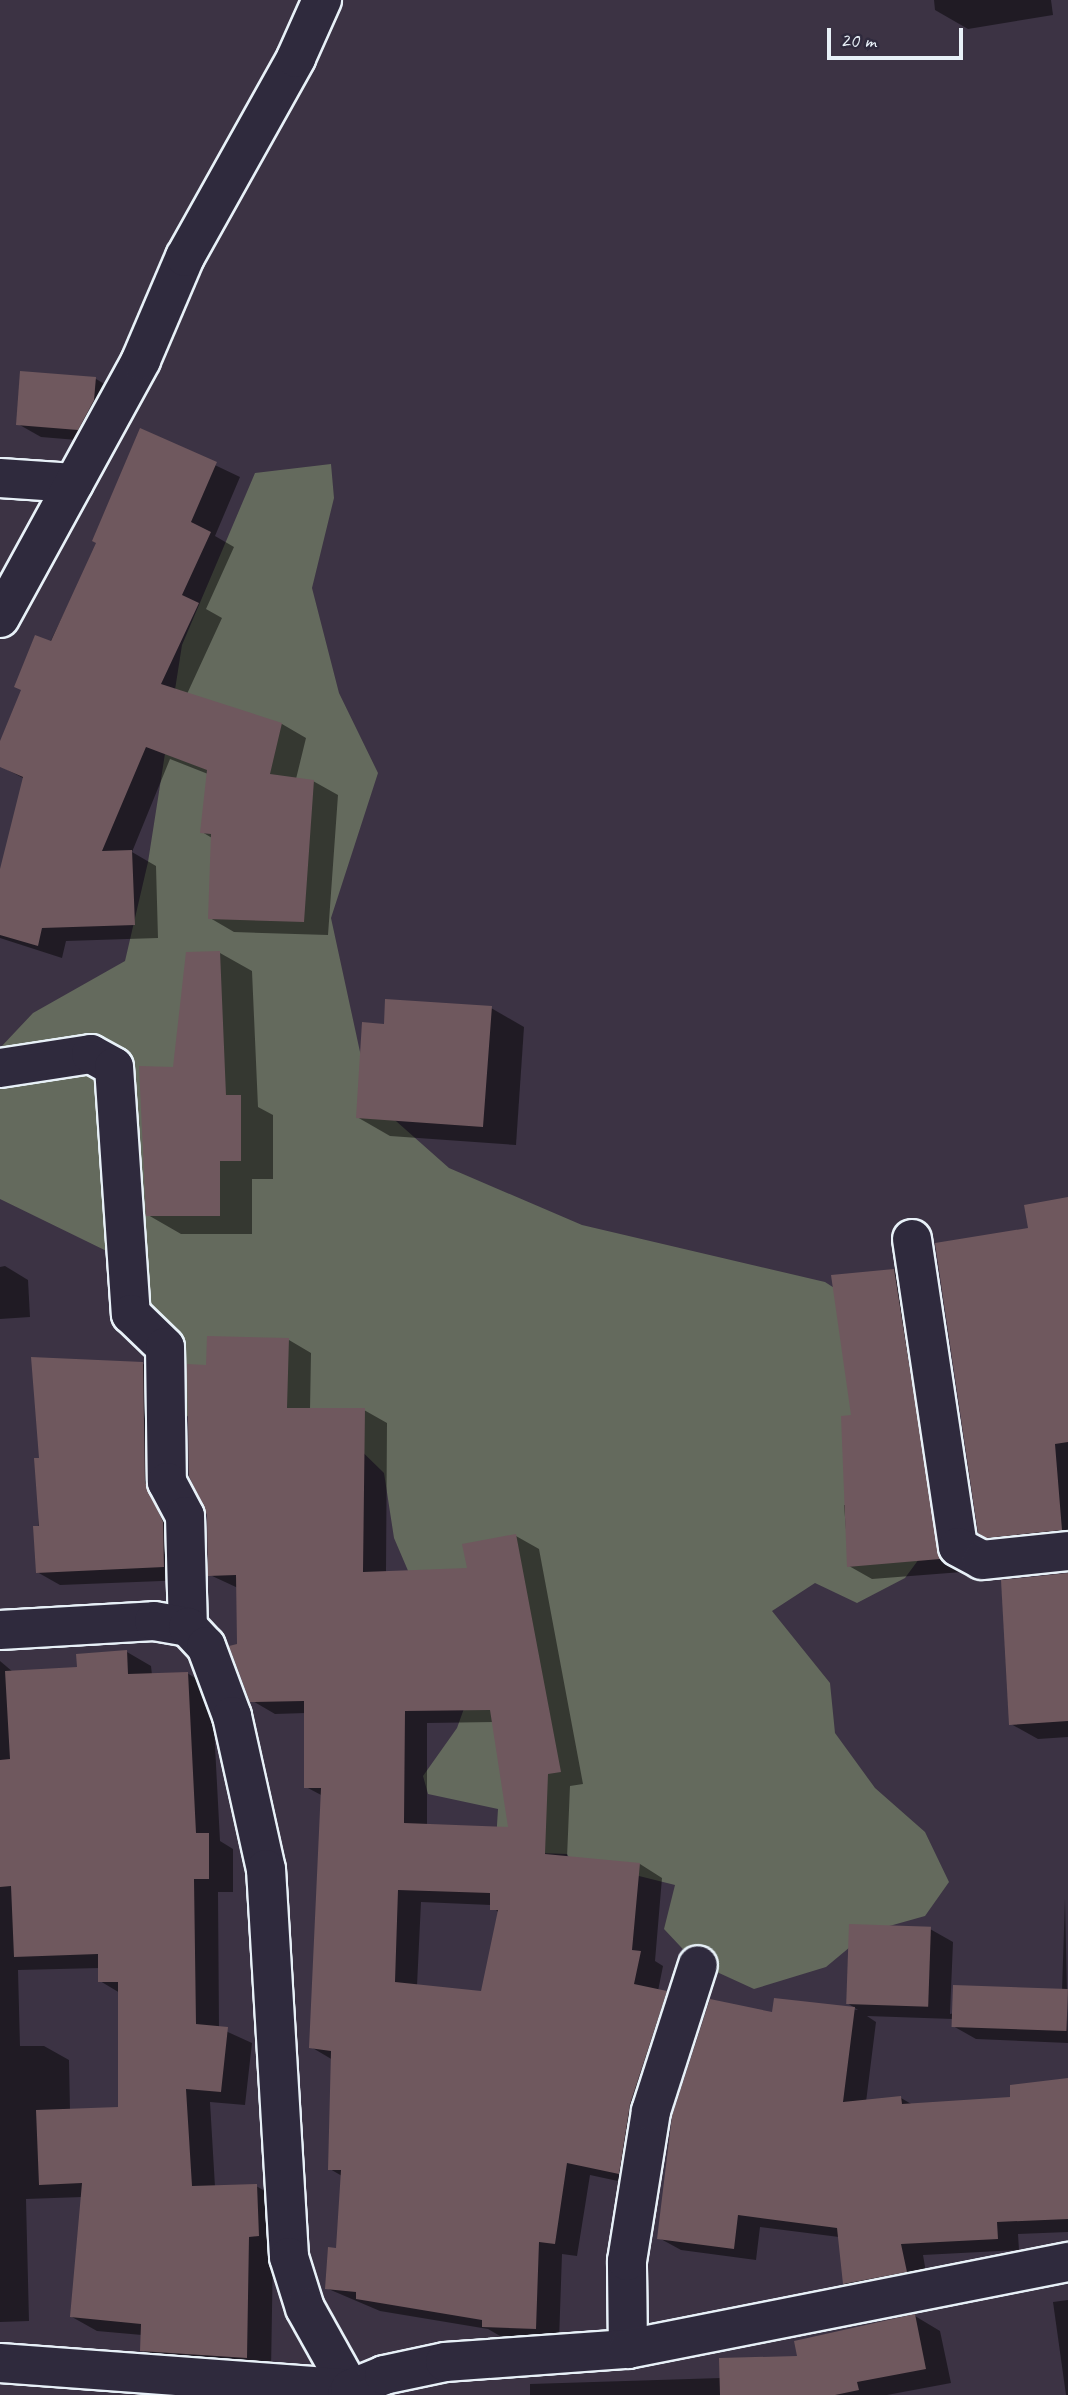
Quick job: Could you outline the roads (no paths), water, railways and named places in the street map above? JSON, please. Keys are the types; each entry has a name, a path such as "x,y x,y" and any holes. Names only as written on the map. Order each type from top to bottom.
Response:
{"street":[{"path":"0,618 141,360 185,257 296,58 322,0"},
{"path":"0,478 74,483"},
{"path":"0,1068 91,1054 114,1067 131,1314 165,1347 167,1482 185,1516 188,1627"},
{"path":"912,1239 958,1547 982,1560 1068,1551"},
{"path":"0,1630 154,1621 188,1627 206,1646 232,1716 266,1869 289,2257 305,2308 348,2392"},
{"path":"628,2349 627,2261 651,2111 698,1965"},
{"path":"0,2363 348,2392 384,2375 445,2362 628,2349 1068,2262"}]}
